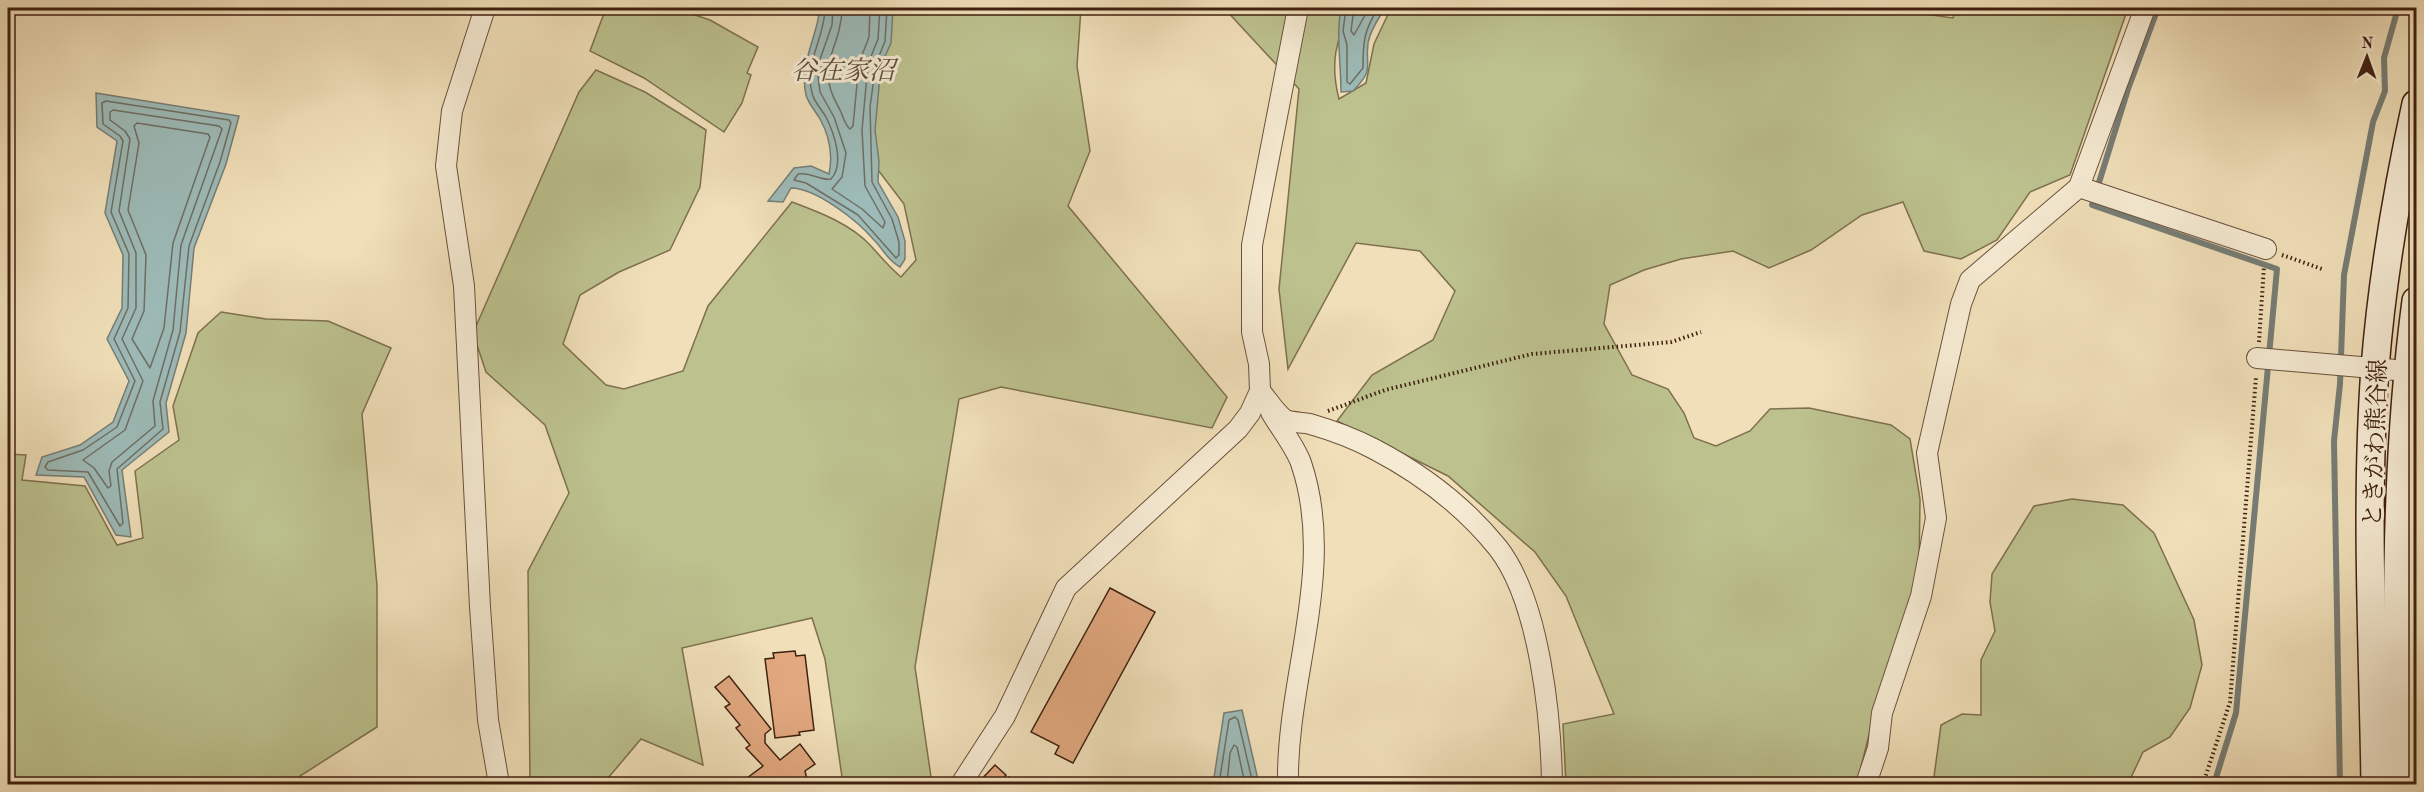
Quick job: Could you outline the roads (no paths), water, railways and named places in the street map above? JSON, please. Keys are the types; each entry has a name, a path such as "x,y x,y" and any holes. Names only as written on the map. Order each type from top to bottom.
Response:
{"main road":[{"name":"ときがわ熊谷線","path":"2375,784 2371,461 2375,368 2387,256 2416,104"},
{"name":"ときがわ熊谷線","path":"2405,769 2401,459 2412,374 2416,301"}],"street":[{"path":"485,8 452,111 446,166 464,286 480,607 488,720 498,784"},
{"path":"961,784 1005,716 1066,588 1238,429 1250,413 1260,391 1259,364 1252,332 1252,245 1298,8"},
{"path":"1866,784 1878,748 1882,713 1921,596 1936,518 1927,453 1961,304 1970,280 2079,187 2145,8"},
{"path":"2079,187 2266,249"},
{"path":"2257,358 2375,368 2412,374"},
{"path":"1260,391 1285,420 1309,424 1373,448 1424,479 1467,515 1499,549 1518,584 1536,642 1546,688 1552,784"},
{"path":"1260,391 1300,462 1315,527 1306,628 1287,754 1288,784"}],"water":[{"name":"谷在家沼","path":"820,8 893,8 891,43 881,65 875,130 879,161 878,182 898,217 905,241 905,259 900,267 858,224 836,207 812,193 791,188 783,202 768,201 794,168 811,166 829,174 831,153 828,139 820,119 807,98 804,83"},
{"path":"1341,8 1385,8 1369,38 1367,73 1353,91 1341,92 1339,39"},
{"path":"96,93 239,116 226,164 194,248 186,333 166,403 169,432 122,470 131,537 116,535 84,477 36,475 42,457 80,445 113,422 129,381 107,339 122,308 123,255 105,213 117,141 97,127"},
{"path":"1242,710 1259,784 1213,784 1224,713"}],"waterway":[{"path":"2158,8 2128,89 2092,205 2277,269 2236,713 2214,784"},
{"path":"2340,784 2334,441 2340,384 2344,275 2373,122 2385,91 2384,58 2398,8"}]}
